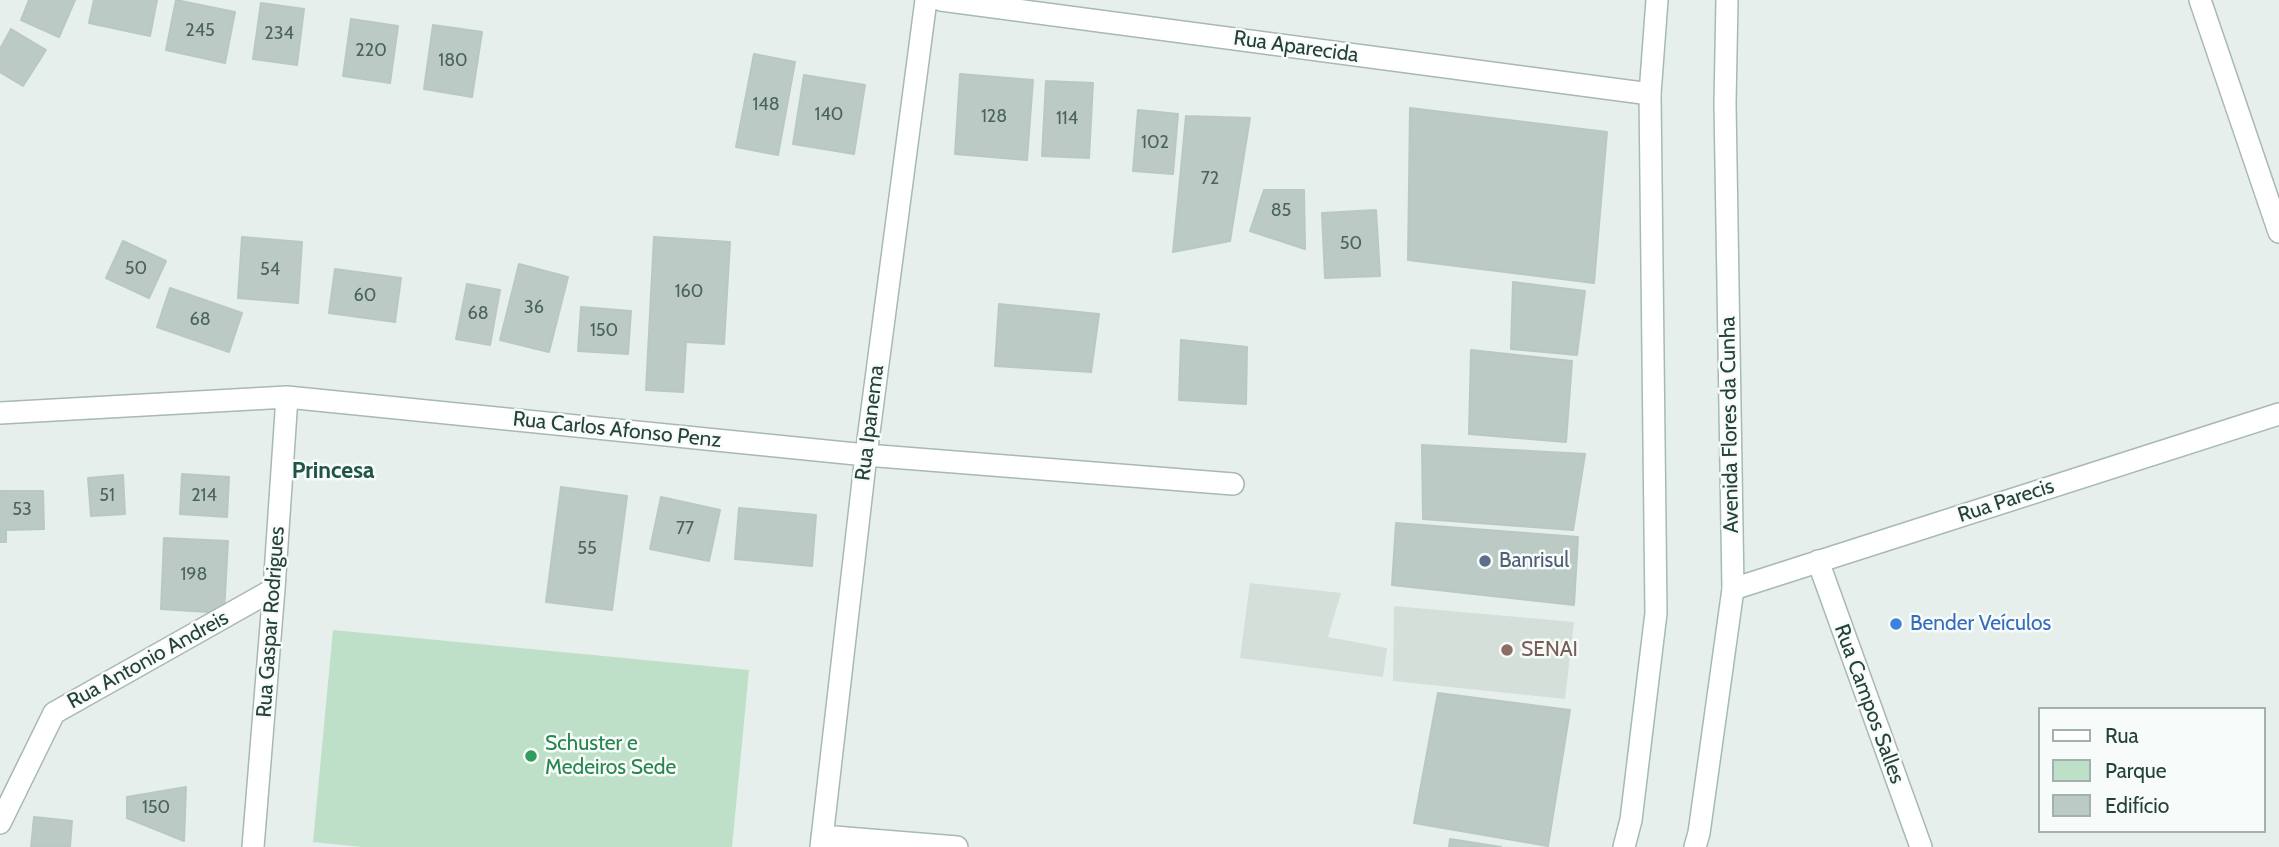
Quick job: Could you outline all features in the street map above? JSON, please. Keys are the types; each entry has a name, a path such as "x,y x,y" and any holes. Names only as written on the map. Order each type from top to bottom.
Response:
{"street":[{"name":"Rua Ipanema","path":"822,841 866,455 926,0"},
{"name":"Rua Aparecida","path":"941,0 1650,94"},
{"path":"1624,847 1631,820 1656,613 1650,94 1657,0"},
{"name":"Avenida Flores da Cunha","path":"1695,847 1733,589 1725,103 1727,0"},
{"path":"2200,0 2279,232"},
{"name":"Rua Carlos Afonso Penz","path":"0,412 287,397 866,455 1233,484"},
{"name":"Rua Gaspar Rodrigues","path":"253,847 275,589 287,397"},
{"name":"Rua Parecis","path":"1733,589 2279,414"},
{"name":"Rua Campos Salles","path":"1818,561 1921,847"},
{"name":"Rua Antonio Andreis","path":"0,823 54,713 275,589"},
{"path":"822,841 957,847"}],"shaded area":[{"path":"1250,583 1341,593 1328,637 1387,648 1383,677 1240,658"},
{"path":"1394,606 1574,622 1565,699 1393,681"}],"green space":[{"name":"Schuster e Medeiros Sede","path":"333,630 749,670 732,847 362,847 313,842"}],"building":[{"path":"29,0 75,0 59,37 21,20"},
{"path":"94,0 157,0 150,36 89,23"},
{"path":"176,0 235,12 225,63 166,50"},
{"path":"261,3 304,9 297,65 253,59"},
{"path":"351,19 398,26 390,83 343,76"},
{"path":"433,25 482,32 472,97 424,89"},
{"path":"11,29 46,50 23,86 0,72 0,49"},
{"path":"754,54 795,62 778,155 736,147"},
{"path":"960,74 1033,80 1027,160 955,154"},
{"path":"804,75 865,85 854,154 793,144"},
{"path":"1046,81 1093,83 1089,158 1042,156"},
{"path":"1410,108 1607,132 1594,283 1408,260"},
{"path":"1138,110 1178,114 1173,174 1133,171"},
{"path":"1186,116 1250,118 1230,241 1173,252"},
{"path":"1264,190 1304,190 1305,249 1250,231"},
{"path":"1376,210 1380,276 1325,278 1322,213"},
{"path":"242,237 302,242 298,303 238,298"},
{"path":"654,237 730,242 724,344 686,342 683,392 646,390"},
{"path":"123,241 166,261 149,298 106,278"},
{"path":"519,264 568,277 549,352 500,340"},
{"path":"335,269 401,278 395,322 329,313"},
{"path":"1513,282 1585,291 1577,355 1511,349"},
{"path":"467,284 500,290 490,345 456,339"},
{"path":"170,288 242,313 229,352 157,327"},
{"path":"999,304 1099,314 1091,372 995,366"},
{"path":"581,307 631,311 628,354 578,351"},
{"path":"1181,340 1247,347 1246,404 1179,400"},
{"path":"1471,350 1572,361 1566,442 1469,434"},
{"path":"1422,445 1585,454 1573,530 1423,519"},
{"path":"182,474 229,477 227,517 180,514"},
{"path":"123,475 125,514 91,516 88,478"},
{"path":"561,487 627,496 612,610 546,602"},
{"path":"0,491 43,491 44,529 6,530 6,542 0,542"},
{"path":"661,497 720,510 709,561 650,549"},
{"path":"739,508 816,515 812,566 735,559"},
{"name":"Banrisul","path":"1396,523 1578,537 1574,605 1392,585"},
{"path":"164,538 228,541 224,613 161,609"},
{"path":"1438,693 1570,710 1548,846 1414,823"},
{"path":"186,787 184,841 127,818 127,797"},
{"path":"34,817 72,821 70,847 31,847"},
{"path":"1450,839 1501,847 1449,847"}],"place":[{"name":"Banrisul","path":"1485,561"},
{"name":"Bender Veículos","path":"1896,624"},
{"name":"SENAI","path":"1507,650"},
{"name":"Schuster e Medeiros Sede","path":"531,756"}],"district":[{"name":"Princesa","path":"333,471"}]}
